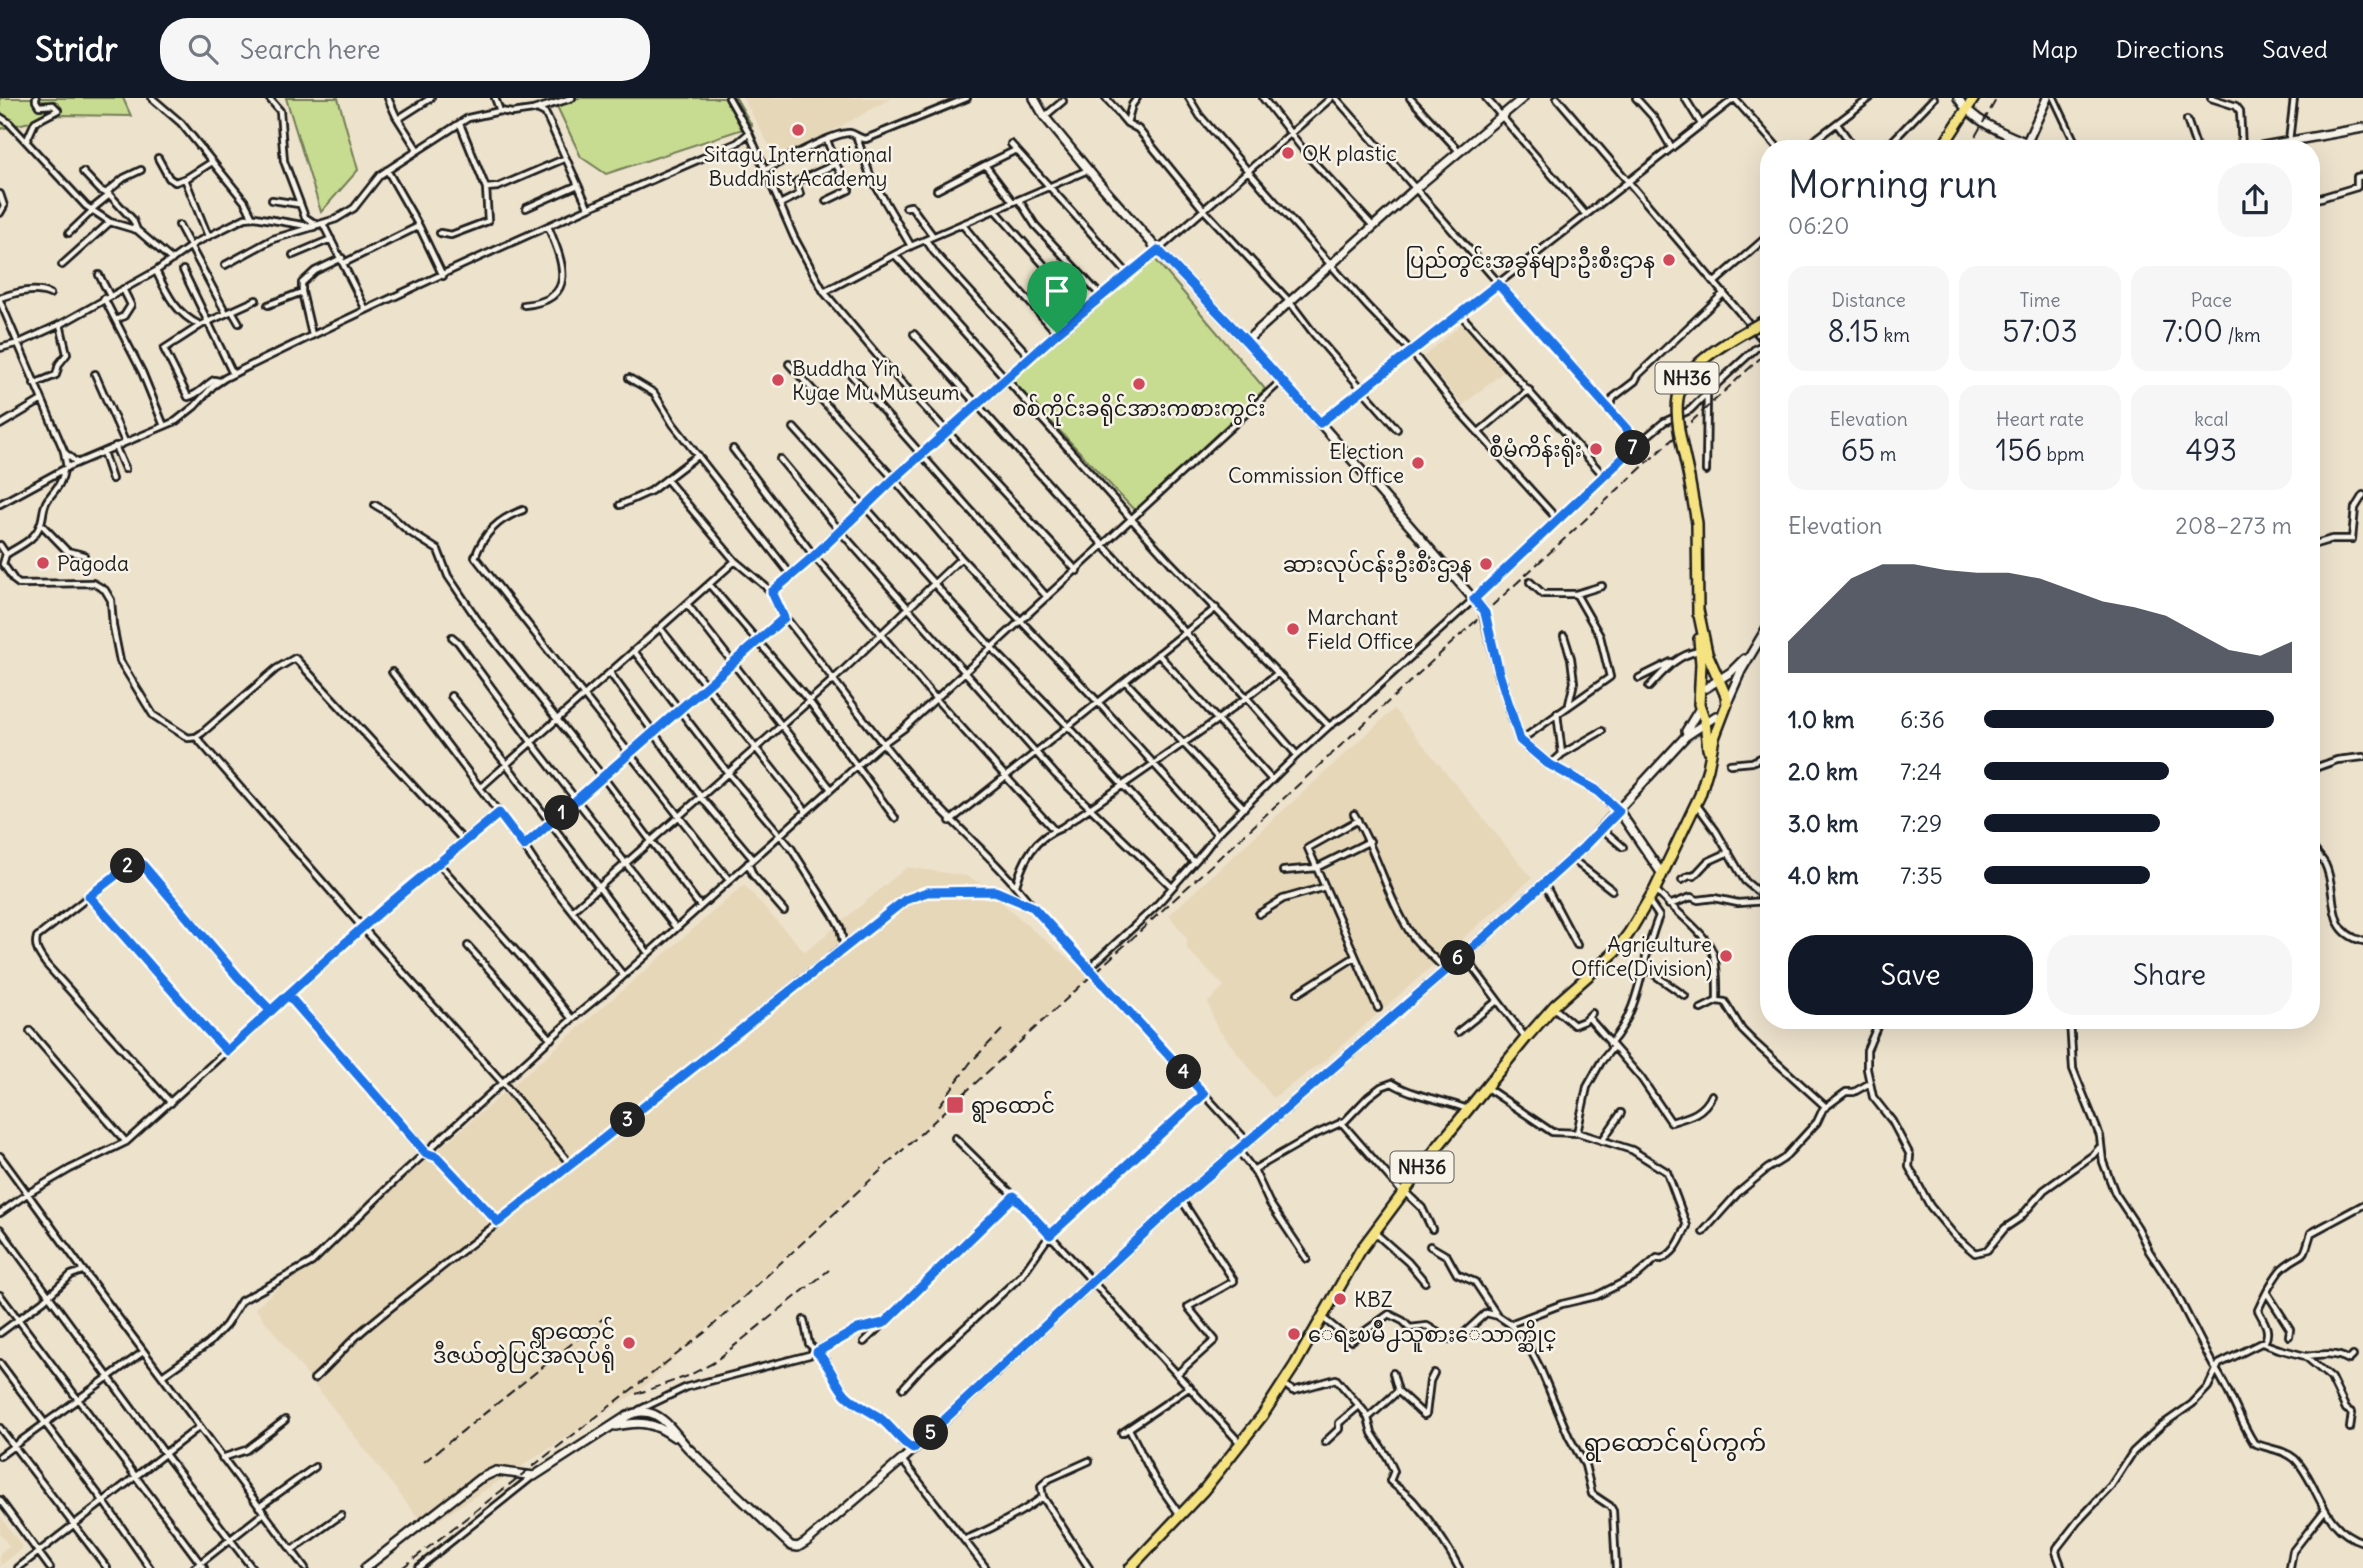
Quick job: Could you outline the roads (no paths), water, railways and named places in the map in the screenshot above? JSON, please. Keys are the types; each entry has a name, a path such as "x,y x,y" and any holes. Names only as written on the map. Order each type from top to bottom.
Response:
{"highway":[{"path":"1947,140 1974,98"},
{"name":"NH36","path":"1708,768 1709,744 1699,704 1697,523 1678,415 1678,399 1684,382 1694,368 1710,354 1760,323"},
{"name":"NH36","path":"1130,1568 1181,1516 1241,1444 1284,1384 1350,1265 1403,1191 1526,1038 1554,1007 1615,952 1656,889 1696,803 1708,768 1726,696 1707,653 1698,610"},
{"path":"1722,690 1706,688 1699,704 1705,714 1722,710"}],"street":[{"path":"27,141 35,122 58,110 53,105 39,106 36,98"},
{"path":"152,98 176,117 245,202 252,216"},
{"path":"269,98 280,111 284,161 305,217 318,225 331,239 366,310"},
{"path":"388,98 417,149"},
{"path":"398,119 431,98"},
{"path":"495,98 500,111"},
{"path":"225,265 273,239 318,225 354,208 380,175 468,118 500,111 512,113 533,110 572,98"},
{"path":"729,98 749,134 824,292 856,332 1077,572"},
{"path":"941,98 945,107"},
{"path":"765,170 836,135 852,133 866,139 967,98"},
{"path":"1034,98 1044,116 1088,170 1158,250 1246,341 1474,599 1485,613 1499,673 1520,740 1550,765 1596,790 1619,811 1662,874"},
{"path":"1106,98 1127,123 1138,129 1204,210 1289,301 1314,334 1397,429"},
{"path":"1127,123 1137,98"},
{"path":"1189,98 1200,116 1558,520"},
{"path":"1263,98 1340,193 1373,226"},
{"path":"772,592 1004,379 1334,98 1639,443"},
{"path":"1410,98 1460,151"},
{"path":"1486,98 1586,215"},
{"path":"1246,341 1416,188 1523,98"},
{"path":"1557,98 1760,336"},
{"path":"1636,98 1654,118 1671,147"},
{"path":"1685,98 1701,124"},
{"path":"1320,423 1628,183 1726,101 1735,98 1771,140"},
{"path":"1815,140 1870,98"},
{"path":"1894,140 1934,98"},
{"path":"1958,98 1968,110 2016,140"},
{"path":"2029,140 2047,98"},
{"path":"2054,98 2074,140"},
{"path":"2211,98 2236,106 2240,111 2245,140"},
{"path":"2289,140 2294,98"},
{"path":"1044,116 1063,101"},
{"path":"550,125 552,105"},
{"path":"533,110 545,113 589,207"},
{"path":"0,117 27,141 74,195 92,210 110,222 137,230 172,260"},
{"path":"2187,120 2194,140"},
{"path":"439,233 451,235 488,221 486,188 460,124"},
{"path":"1837,124 1849,140"},
{"path":"2295,140 2363,128"},
{"path":"0,504 65,468 176,421 220,381 233,374 589,207 737,143 749,134"},
{"path":"857,137 870,174"},
{"path":"826,201 849,190 827,140"},
{"path":"1011,144 1128,274"},
{"path":"937,190 1016,150"},
{"path":"158,158 172,181 185,179 212,162"},
{"path":"486,188 498,187 566,158"},
{"path":"780,204 800,194 796,182 836,164"},
{"path":"985,166 1101,296"},
{"path":"69,233 116,184 141,170"},
{"path":"387,170 419,226 443,276"},
{"path":"824,292 911,246 1088,170"},
{"path":"83,172 133,220 137,230"},
{"path":"2320,198 2357,187 2357,177 2363,176"},
{"path":"185,179 208,236"},
{"path":"526,208 578,185"},
{"path":"876,186 911,246"},
{"path":"0,194 4,206 0,213"},
{"path":"271,200 300,204"},
{"path":"906,207 911,206 920,215 933,236"},
{"path":"995,210 1083,310"},
{"path":"0,348 19,343 60,324 156,271 208,236 252,216 318,225"},
{"path":"62,265 110,222"},
{"path":"962,223 1057,333"},
{"path":"180,225 229,312 239,323"},
{"path":"312,335 302,283 315,271 419,226"},
{"path":"524,305 553,297 559,289 563,263 548,226"},
{"path":"293,255 331,239"},
{"path":"926,240 1030,357"},
{"path":"1715,282 1760,243"},
{"path":"895,255 1170,562 1329,726"},
{"path":"183,270 233,374"},
{"path":"156,271 174,306 201,325"},
{"path":"99,275 116,320 142,372 164,426"},
{"path":"116,320 124,316 131,305 123,289"},
{"path":"50,295 41,290 33,290 0,300 64,451 65,468 57,489 46,503 41,524 29,540 6,554 3,564 15,581 19,584 93,583 104,590 111,600 120,661 153,715 188,738 196,737 276,669 295,658 465,842"},
{"path":"268,305 302,292"},
{"path":"1608,408 1614,397 1635,381 1638,375 1724,293"},
{"path":"220,381 214,380 188,397 164,349 201,325 256,300"},
{"path":"1461,315 1604,476"},
{"path":"34,384 57,373 59,364 65,358 67,350 60,324"},
{"path":"914,334 1104,546 1297,755"},
{"path":"1089,968 1155,906 1217,834 1297,755 1474,599 1639,443 1670,418 1690,410 1760,347"},
{"path":"789,364 894,479 961,558 1098,702 1217,834"},
{"path":"846,369 1048,597"},
{"path":"95,374 125,442"},
{"path":"629,378 654,393 673,424 792,575"},
{"path":"162,1377 209,1343 226,1325 241,1301 312,1262 572,1019 856,766 903,729 1077,572 1281,381"},
{"path":"1478,432 1529,390"},
{"path":"1706,471 1707,393"},
{"path":"0,425 42,400"},
{"path":"794,428 992,648 1194,863"},
{"path":"115,446 125,469"},
{"path":"733,449 814,556 935,698 1054,830"},
{"path":"64,451 77,463"},
{"path":"103,452 112,479"},
{"path":"620,505 651,491 698,455"},
{"path":"780,459 840,531 1036,752 1132,851 1172,887"},
{"path":"667,480 735,561 772,592 784,618 883,744 950,821 1016,885 1033,907 1247,1141"},
{"path":"2320,543 2332,539 2352,539 2356,508 2363,495"},
{"path":"375,505 438,550 448,576 477,618 652,840 700,906"},
{"path":"523,510 509,515 488,531 475,557 729,880"},
{"path":"41,524 67,551 84,555"},
{"path":"0,545 6,554"},
{"path":"573,909 834,679 961,558"},
{"path":"480,788 735,561"},
{"path":"1531,582 1544,594 1576,594 1602,586"},
{"path":"709,584 809,701 895,818"},
{"path":"1520,740 1609,680 1611,676 1600,636 1576,594"},
{"path":"687,604 831,789"},
{"path":"950,821 1216,608"},
{"path":"524,846 784,618"},
{"path":"660,628 806,811"},
{"path":"1564,636 1571,658 1574,682 1569,705"},
{"path":"452,637 676,928"},
{"path":"1670,752 1686,736 1722,710 1760,638"},
{"path":"634,651 728,773 791,848 823,895 840,928 844,947"},
{"path":"1639,678 1688,653 1700,651"},
{"path":"1706,688 1735,668 1752,651"},
{"path":"1158,654 1272,780"},
{"path":"1649,688 1675,660"},
{"path":"392,672 541,872 623,975"},
{"path":"610,673 701,797 753,859"},
{"path":"1016,885 1022,866 1038,840 1154,764 1278,674"},
{"path":"1125,681 1244,808"},
{"path":"451,696 507,765 648,953"},
{"path":"635,1412 657,1416 791,1546 798,1547 806,1542 902,1460 1237,1149 1571,859 1619,811 1670,752 1694,721 1699,704"},
{"path":"1557,713 1562,754"},
{"path":"1550,765 1562,754 1602,731"},
{"path":"196,737 503,1083 571,1166"},
{"path":"2320,766 2337,760 2363,757"},
{"path":"1730,764 1752,762 1760,758"},
{"path":"1696,803 1745,881 1760,894"},
{"path":"0,1213 70,1169 125,1142 363,928 499,813"},
{"path":"1354,814 1370,841 1388,890 1412,936 1445,970"},
{"path":"1358,820 1308,848 1378,1008"},
{"path":"1602,829 1623,847"},
{"path":"1283,870 1316,868 1370,841"},
{"path":"1682,880 1694,876 1707,862 1729,852"},
{"path":"2320,857 2325,864 2337,924 2344,932 2363,941"},
{"path":"1571,859 1612,890"},
{"path":"171,1103 38,953 35,944 37,937 132,863 137,862 142,864 238,977 271,1011"},
{"path":"748,863 753,875 784,911"},
{"path":"439,864 530,966 572,1019"},
{"path":"1544,882 1577,945"},
{"path":"1259,914 1283,899 1325,887"},
{"path":"1656,889 1668,905 1696,930 1713,952 1717,1001"},
{"path":"314,1378 329,1367 351,1339 905,900 927,892 995,891 1033,907"},
{"path":"89,896 227,1051"},
{"path":"1668,905 1690,897 1738,903 1760,902"},
{"path":"1577,1132 1587,1087 1631,1014 1638,992 1642,966 1659,916 1648,900"},
{"path":"468,946 551,1039"},
{"path":"1463,954 1526,1038"},
{"path":"1298,993 1356,957"},
{"path":"1642,966 1685,996"},
{"path":"288,995 426,1153 437,1157 498,1222"},
{"path":"1458,1032 1497,1001"},
{"path":"1701,1009 1717,1001 1725,1002 1742,1030 1826,1107"},
{"path":"1554,1007 1574,1025 1590,1015 1641,1078 1671,1122 1691,1117 1707,1105 1712,1096"},
{"path":"1876,1029 1867,1050 1867,1069 1874,1097 1892,1121 1910,1155 1909,1167 1930,1206 1955,1236 1975,1254 1987,1250 2005,1228 2020,1218 2044,1190 2100,1147"},
{"path":"2071,1029 2073,1069 2100,1136 2103,1162 2115,1193 2138,1228 2227,1385 2240,1421 2254,1443 2294,1458 2325,1510 2343,1533 2363,1542"},
{"path":"30,1031 125,1142"},
{"path":"1253,1170 1341,1122 1381,1087 1392,1083 1408,1092 1449,1101 1468,1109"},
{"path":"1703,1232 1738,1193 1783,1159 1817,1122 1826,1107 1846,1092 1854,1092 1870,1083"},
{"path":"1486,1087 1552,1132 1577,1132 1632,1150 1667,1172 1687,1226 1670,1256 1657,1258 1636,1276 1595,1296 1562,1304 1510,1324"},
{"path":"903,1388 1022,1275 1050,1235 1204,1094"},
{"path":"1602,1140 1621,1113"},
{"path":"1341,1122 1403,1191 1422,1208 1433,1229"},
{"path":"955,1138 1014,1196 1241,1444"},
{"path":"1237,1149 1253,1170 1269,1202 1307,1259"},
{"path":"0,1156 305,1568"},
{"path":"864,1342 1014,1196"},
{"path":"1177,1374 1215,1340 1188,1307 1234,1281 1181,1199"},
{"path":"2062,1568 2057,1548 2111,1486 2133,1452 2169,1419 2192,1405 2208,1387 2218,1364 2262,1342 2268,1335 2258,1310 2283,1267 2304,1256 2311,1233 2363,1205"},
{"path":"0,1229 164,1454 252,1568"},
{"path":"1373,1231 1408,1262 1425,1282"},
{"path":"1430,1246 1447,1256 1457,1273 1475,1282 1495,1309 1497,1316"},
{"path":"0,1333 71,1275 83,1270"},
{"path":"2267,1293 2290,1329 2289,1336"},
{"path":"0,1295 202,1566"},
{"path":"1322,1317 1351,1341 1389,1314 1410,1328 1427,1326 1449,1339 1460,1337 1486,1314 1497,1316 1510,1324 1527,1343 1540,1368 1569,1437 1586,1465 1592,1494 1613,1511 1616,1568"},
{"path":"804,1320 809,1344 825,1360 839,1387 855,1404 878,1416 902,1442 913,1449"},
{"path":"418,1568 534,1476 635,1412 687,1387 817,1352 858,1329 884,1323"},
{"path":"2262,1342 2305,1356 2331,1378 2346,1409 2352,1413 2350,1428"},
{"path":"0,1456 144,1352"},
{"path":"2305,1356 2328,1354 2349,1360 2353,1356"},
{"path":"0,1363 150,1568"},
{"path":"1394,1373 1398,1391 1424,1415 1434,1373"},
{"path":"1284,1384 1293,1391 1336,1380 1368,1418 1372,1433 1394,1471 1390,1481 1415,1502 1447,1544 1459,1568"},
{"path":"1122,1433 1190,1387"},
{"path":"1368,1418 1398,1391"},
{"path":"1325,1442 1339,1429 1339,1423 1359,1406"},
{"path":"222,1458 246,1450 285,1420"},
{"path":"612,1426 640,1422 668,1433 686,1446"},
{"path":"18,1568 199,1427"},
{"path":"0,1428 107,1568"},
{"path":"1129,1429 1154,1478 1181,1516"},
{"path":"902,1460 986,1568"},
{"path":"1088,1568 1043,1497 1041,1486 1044,1482 1089,1461"},
{"path":"259,1507 315,1467"},
{"path":"365,1568 480,1479 496,1471 534,1476"},
{"path":"964,1540 1027,1509 1043,1497"},
{"path":"0,1500 50,1568"},
{"path":"2290,1568 2293,1551 2325,1510"},
{"path":"194,1568 202,1566 264,1513"},
{"path":"292,1550 341,1515"}],"railway":[{"path":"1973,140 1997,98"},
{"path":"402,1568 708,1330 1760,358"},
{"path":"939,1106 970,1063 1002,1030"},
{"path":"636,1394 688,1376 713,1363 829,1270"},
{"path":"424,1462 605,1317"}],"place":[{"name":"Sitagu International Buddhist Academy","path":"798,130"},
{"name":"OK plastic","path":"1288,153"},
{"name":"ပြည်တွင်းအခွန်များဦးစီးဌာန","path":"1669,260"},
{"name":"Buddha Yin Kyae Mu Museum","path":"778,380"},
{"name":"စစ်ကိုင်းခရိုင်အားကစားကွင်း","path":"1139,384"},
{"name":"စီမံကိန်းရုံး‌","path":"1596,449"},
{"name":"Election Commission Office","path":"1418,463"},
{"name":"Pagoda","path":"43,563"},
{"name":"ဆားလုပ်ငန်းဦးစီးဌာန","path":"1486,564"},
{"name":"Marchant Field Office","path":"1293,629"},
{"name":"Agriculture Office(Division)","path":"1726,956"},
{"name":"ရွာထောင်","path":"955,1105"},
{"name":"KBZ","path":"1340,1299"},
{"name":"ေရႊၿမိဳ႕သူစားေသာက္ဆိုင္","path":"1294,1334"},
{"name":"ရွာထောင် ဒီဇယ်တွဲပြင်အလုပ်ရုံ","path":"629,1343"}],"district":[{"name":"ရွာထောင်ရပ်ကွက်","path":"1675,1442"}]}
